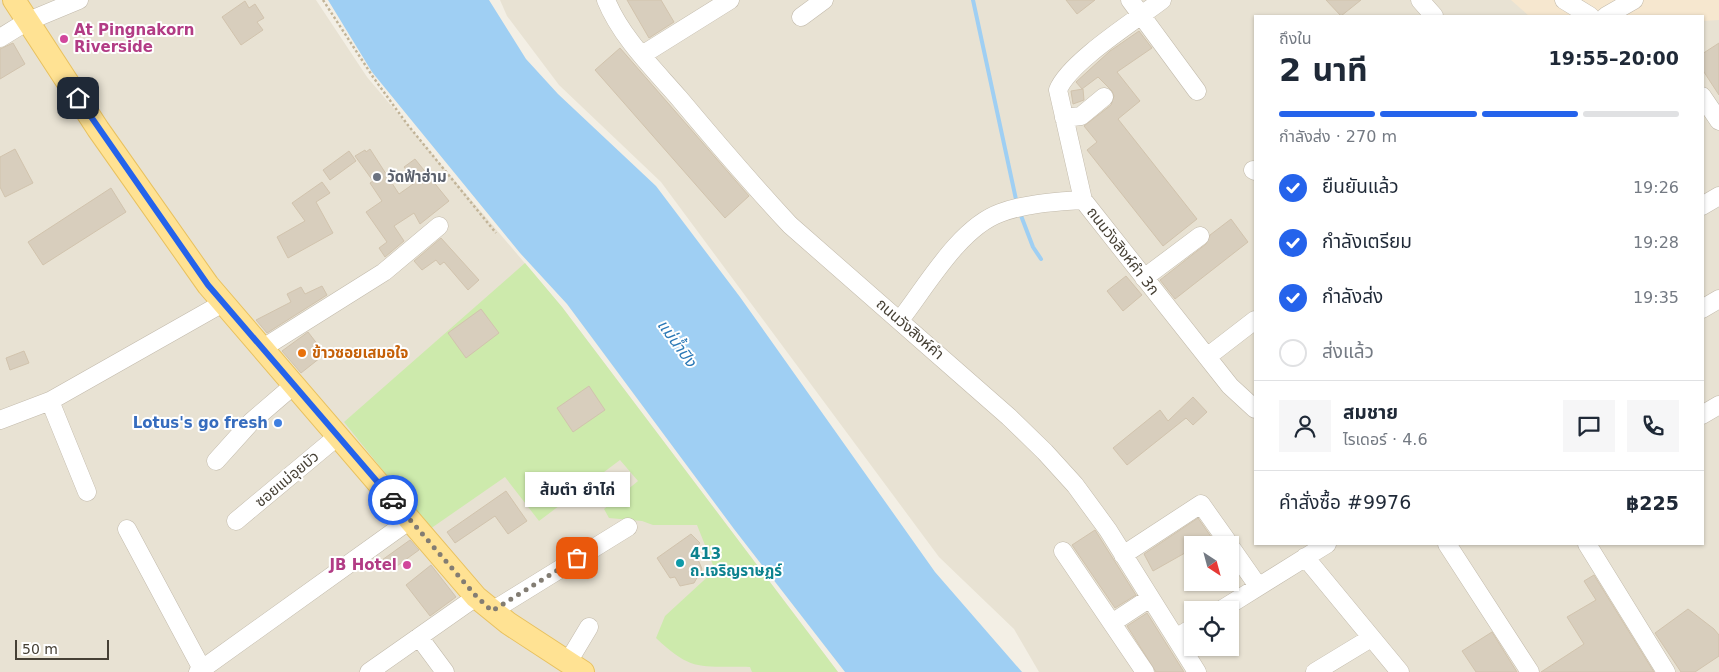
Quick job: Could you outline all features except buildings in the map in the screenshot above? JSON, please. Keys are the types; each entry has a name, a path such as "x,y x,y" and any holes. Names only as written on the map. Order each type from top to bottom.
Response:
{"main road":[{"path":"21,12 178,243 223,302 484,604 576,667"}],"street":[{"path":"0,27 21,12 79,0"},
{"name":"ถนนวังสิงห์คำ","path":"606,0 611,13 642,55 760,193 790,225 1009,417 1075,485 1123,555 1196,672"},
{"path":"642,55 730,0"},
{"path":"801,17 824,0"},
{"path":"1130,0 1197,91"},
{"path":"1083,200 1058,90 1063,78 1162,0"},
{"path":"1420,0 1433,15"},
{"path":"1564,0 1588,15"},
{"path":"1608,15 1630,1"},
{"path":"0,38 21,12"},
{"path":"1064,118 1081,116 1104,97"},
{"path":"1704,99 1719,122"},
{"path":"1704,205 1719,196"},
{"name":"ถนนวังสิงห์คำ 3ก","path":"900,320 957,245 979,225 999,213 1027,205 1083,200 1206,357 1230,386 1254,408"},
{"path":"263,348 384,272 439,226"},
{"path":"1144,278 1200,236"},
{"path":"1704,308 1719,299"},
{"path":"0,420 50,401 223,302"},
{"path":"1206,357 1254,321"},
{"path":"216,461 252,422 294,385"},
{"path":"50,401 87,492"},
{"path":"1704,414 1719,405"},
{"name":"ซอยแม่อุยบัว","path":"236,521 338,436"},
{"path":"1123,555 1201,504 1224,536"},
{"path":"127,529 200,671 410,520"},
{"path":"369,672 420,636 628,527"},
{"path":"1235,601 1325,545"},
{"path":"1448,545 1530,672"},
{"path":"1588,545 1666,672"},
{"path":"1063,551 1145,672"},
{"path":"1305,557 1400,672"},
{"path":"1239,558 1258,586"},
{"path":"1112,623 1150,598"},
{"path":"576,667 589,627"},
{"path":"1176,638 1184,633"},
{"path":"420,636 445,672"},
{"path":"1322,670 1371,638"}],"path":[{"path":"323,0 373,77 407,124 496,233"}],"shaded area":[{"path":"0,0 316,0 367,77 562,307 838,672 0,672"},
{"path":"500,0 1719,0 1719,672 1039,672 1014,629 939,557 661,182 559,85 507,16"},
{"path":"1511,0 1719,0 1719,20 1704,21 1704,15 1528,15"}],"green space":[{"path":"525,263 562,307 838,672 752,672 750,667 697,665 679,657 656,638 665,616 715,570 697,525 653,525 642,521 609,518 604,509 638,481 620,460 539,521 505,477 430,529 344,422"}],"water":[{"name":"แม่น้ำปิง","path":"328,0 489,0 526,59 558,94 656,186 740,297 935,572 1022,672 845,672 734,529 567,304 520,253 372,72"}],"waterway":[{"path":"973,0 1017,204"},
{"path":"1020,213 1033,247 1041,259"}],"way so far":[{"path":"393,500 476,596 492,611 577,558"}],"place":[{"name":"At Pingnakorn Riverside","path":"64,39"},
{"name":"วัดฟ้าฮ่าม","path":"377,177"},
{"name":"ข้าวซอยเสมอใจ","path":"302,353"},
{"name":"Lotus's go fresh","path":"278,423"},
{"name":"ส้มตำ ยำไก่","path":"577,558"},
{"name":"413 ถ.เจริญราษฏร์","path":"680,563"},
{"name":"JB Hotel","path":"407,565"}],"route":[{"path":"78,98 208,285 393,500"}]}
